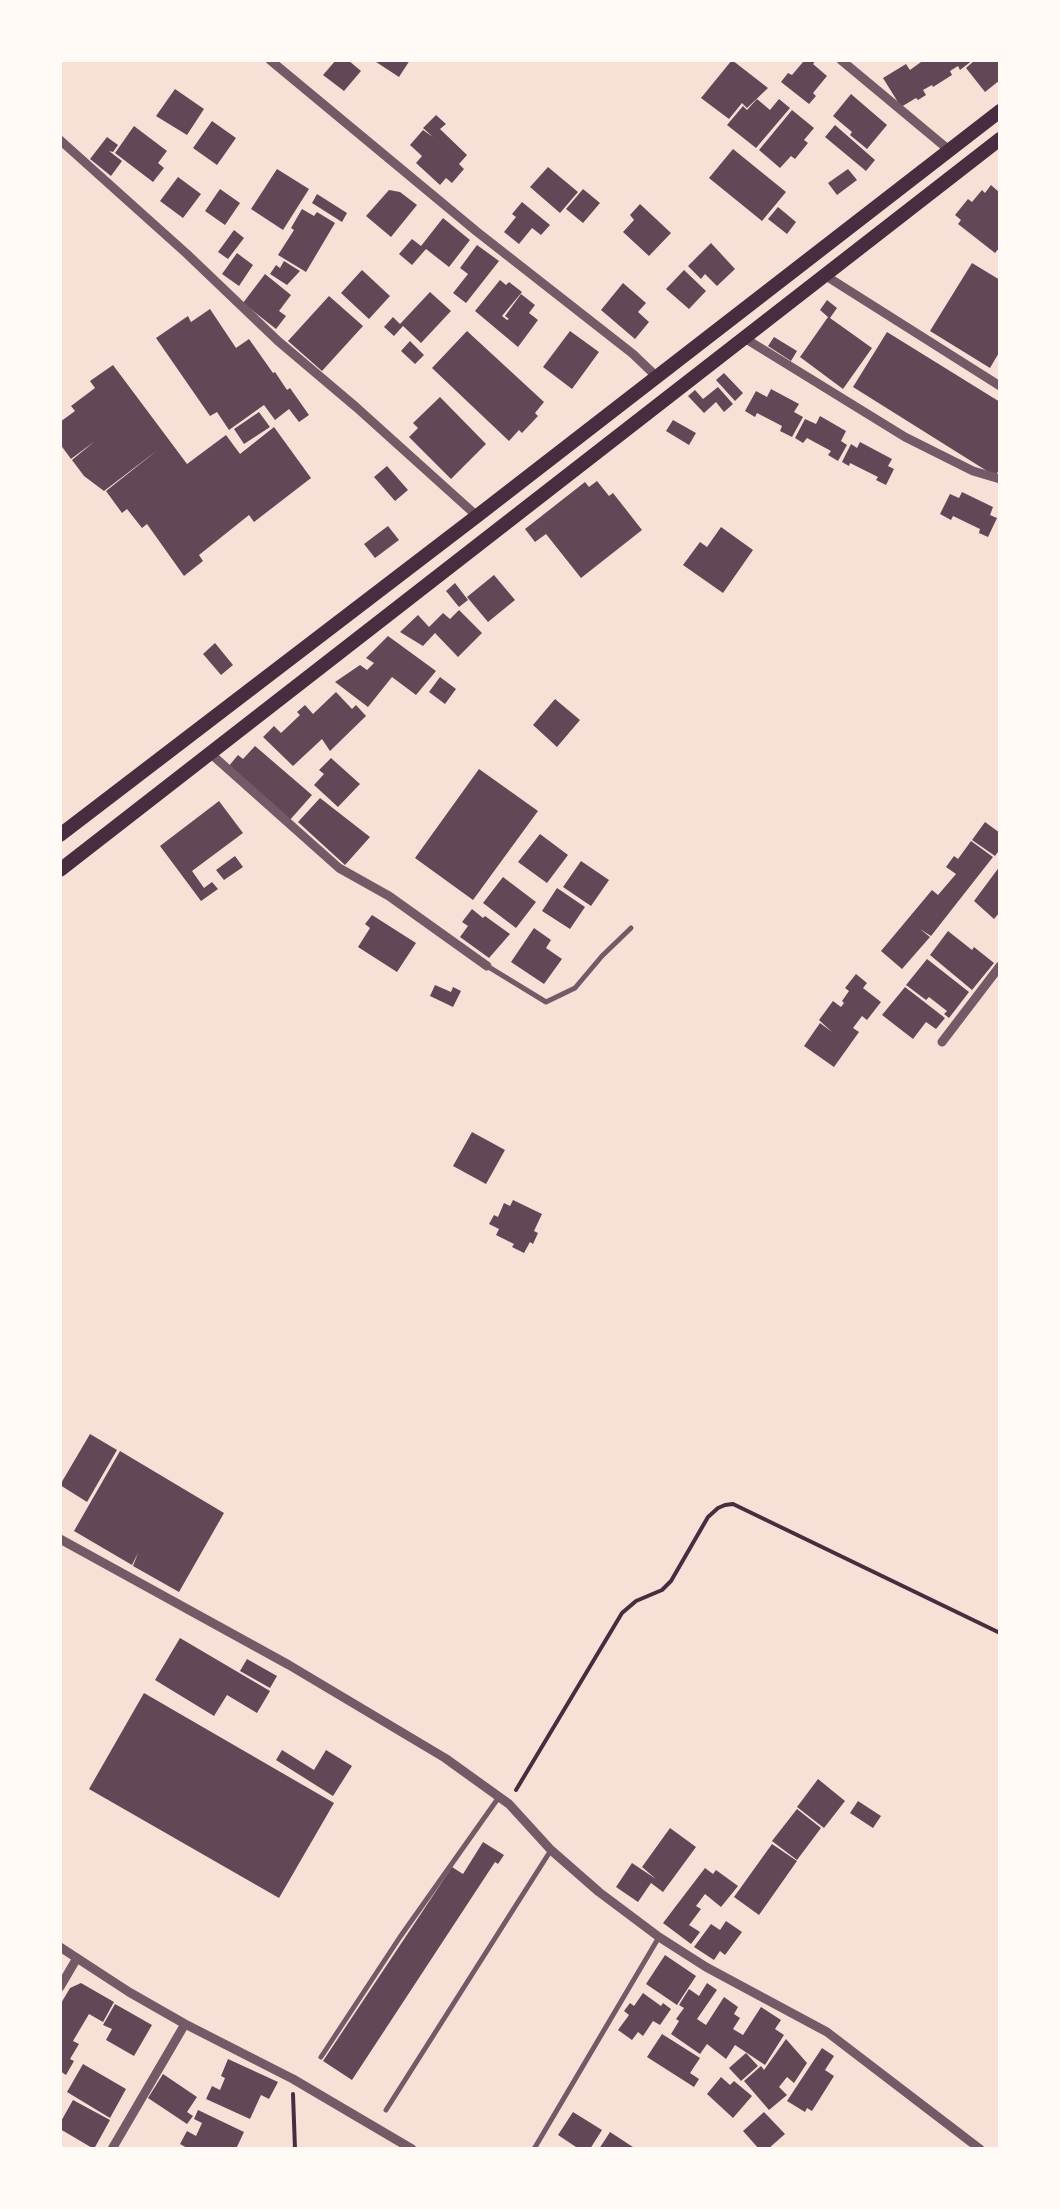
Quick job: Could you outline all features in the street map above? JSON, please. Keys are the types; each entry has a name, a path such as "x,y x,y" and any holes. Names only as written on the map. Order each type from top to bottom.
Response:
{"main road":[{"path":"60,834 1000,111"},
{"path":"60,870 1000,139"}],"street":[{"path":"270,60 476,231 634,354 656,377"},
{"path":"841,60 948,150"},
{"path":"60,140 278,341 478,516"},
{"path":"826,276 1000,386"},
{"path":"746,339 905,437 973,471 1000,479"},
{"path":"211,754 339,868 388,896 487,966"},
{"path":"942,1042 1000,966"},
{"path":"60,1539 289,1665 445,1758 504,1800 551,1850 659,1937 827,2032 980,2149"},
{"path":"60,1947 129,1992 293,2079 412,2149"},
{"path":"60,1987 77,1958"},
{"path":"112,2149 185,2024"}],"lane":[{"path":"487,966 546,1002 574,988 631,928"},
{"path":"321,2057 400,1937 504,1800"},
{"path":"386,2110 551,1850"},
{"path":"534,2149 659,1937"}],"path":[{"path":"504,1800 622,1613 671,1581 718,1508 732,1504 1000,1632"},
{"path":"293,2079 294,2149"}],"building":[{"path":"336,60 348,60 361,71 344,91 323,75"},
{"path":"373,60 410,60 399,77"},
{"path":"732,60 768,88 747,108 742,103 729,119 701,98"},
{"path":"800,60 816,60 813,64 827,76 809,104 781,82 788,73 792,75 803,62"},
{"path":"920,60 973,60 923,90 926,95 901,107 883,78 906,64 910,70"},
{"path":"975,60 1000,60 1000,80 985,92 966,68"},
{"path":"175,89 204,109 187,135 156,116"},
{"path":"851,94 887,125 867,149 833,116"},
{"path":"757,99 770,110 779,99 790,108 756,148 727,125 743,106 747,110"},
{"path":"792,110 814,128 795,159 791,156 780,168 759,150"},
{"path":"436,115 446,124 440,129 467,155 459,164 464,169 452,183 446,178 440,185 416,163 422,156 410,145 423,130 433,137 423,128"},
{"path":"212,121 236,138 217,165 193,148"},
{"path":"835,125 875,160 866,171 825,137"},
{"path":"134,126 167,151 158,163 164,168 153,182 115,153"},
{"path":"107,137 118,145 113,152 109,151 122,161 111,176 90,159"},
{"path":"733,149 786,192 762,221 709,178"},
{"path":"548,167 578,192 560,213 530,187"},
{"path":"277,169 309,189 283,230 251,209"},
{"path":"848,169 857,180 837,195 828,183"},
{"path":"178,177 201,194 183,218 160,201"},
{"path":"991,185 1000,193 1000,247 995,253 958,224 961,220 955,215 968,199 972,202"},
{"path":"220,189 240,203 225,225 205,211"},
{"path":"583,189 600,203 583,223 566,209"},
{"path":"389,190 400,192 417,205 391,237 366,216"},
{"path":"317,194 347,213 342,222 312,203"},
{"path":"522,202 550,225 541,235 532,228 519,244 504,232"},
{"path":"640,204 671,233 649,256 623,232 634,220 630,215"},
{"path":"778,207 796,222 787,234 768,219"},
{"path":"302,209 314,216 317,212 335,223 306,272 278,255"},
{"path":"443,218 470,240 449,267 426,249 412,265 399,254 412,239 421,246"},
{"path":"234,230 244,238 228,259 218,252"},
{"path":"711,243 735,269 717,286 705,274 701,279 688,266"},
{"path":"477,245 499,261 466,303 453,293 468,274 460,268"},
{"path":"237,253 253,265 239,286 222,274"},
{"path":"284,261 300,271 287,285 270,274"},
{"path":"972,263 1000,280 1000,351 990,368 930,331"},
{"path":"362,270 390,296 369,319 341,293"},
{"path":"684,270 706,291 689,309 666,289"},
{"path":"265,274 291,295 279,311 286,316 276,329 243,303"},
{"path":"500,280 522,292 502,316 507,320 505,316 521,294 535,305 529,313 538,320 518,347 475,311"},
{"path":"623,283 646,303 638,312 649,322 635,339 601,310"},
{"path":"430,292 451,311 421,343 403,326 394,336 384,327 393,317 400,324"},
{"path":"329,296 363,326 322,371 288,341"},
{"path":"827,300 837,308 830,318 872,348 843,389 800,357 828,317 820,310"},
{"path":"210,309 236,348 249,339 309,415 299,422 289,409 275,420 264,405 229,430 217,412 210,416 156,338 188,316 191,322"},
{"path":"467,331 544,402 535,413 538,416 509,441 432,368"},
{"path":"570,331 599,352 572,389 543,367"},
{"path":"887,332 1000,402 1000,469 995,476 853,387"},
{"path":"774,337 797,351 791,361 768,346"},
{"path":"410,341 424,355 415,364 401,351"},
{"path":"113,365 187,464 226,435 240,454 274,427 311,478 254,522 249,515 199,555 203,561 184,576 147,524 142,528 127,509 122,513 106,491 159,449 104,491 84,476 72,460 95,441 71,459 60,444 60,422 75,411 71,406 95,388 90,381"},
{"path":"724,373 743,393 735,401 716,380"},
{"path":"718,387 733,404 724,412 716,402 704,413 688,396 695,390 703,399"},
{"path":"771,389 799,404 794,412 803,417 792,437 780,431 782,426 745,411 756,391 767,397"},
{"path":"440,397 486,444 451,479 409,437 418,428 413,423"},
{"path":"259,412 270,427 244,444 234,429"},
{"path":"820,416 846,431 841,441 847,445 838,461 828,455 831,451 807,438 803,443 795,438 805,419 816,424"},
{"path":"673,420 696,433 689,445 666,431"},
{"path":"860,442 892,459 888,466 894,469 886,485 876,480 878,477 842,462 851,444 857,448"},
{"path":"387,466 408,490 395,501 374,477"},
{"path":"597,481 609,496 613,493 642,530 581,578 546,534 535,542 525,529 585,482 589,487"},
{"path":"962,492 993,507 990,515 997,518 988,537 953,516 951,520 940,514 950,494 959,498"},
{"path":"388,526 399,540 375,558 364,544"},
{"path":"721,527 753,550 723,593 683,565 700,542 707,547"},
{"path":"494,575 515,600 488,622 467,597"},
{"path":"455,583 468,600 459,607 446,591"},
{"path":"459,610 482,633 458,657 435,633 423,646 400,632 418,615 429,627 443,613 450,619"},
{"path":"388,636 436,671 416,695 392,677 368,707 335,682 360,665 367,670 374,663 366,658"},
{"path":"215,643 233,665 221,675 203,654"},
{"path":"440,677 456,689 445,704 429,692"},
{"path":"336,692 352,709 356,705 366,716 330,751 322,739 293,766 263,737 274,726 281,733 305,705 313,714"},
{"path":"555,699 580,720 557,747 533,725"},
{"path":"255,746 312,795 289,821 228,767 238,755 243,759"},
{"path":"331,758 360,784 338,807 314,785 324,774 319,770"},
{"path":"479,769 538,811 473,900 415,858"},
{"path":"320,798 370,837 345,865 298,822"},
{"path":"219,801 243,833 192,871 204,888 212,882 218,889 201,901 160,846"},
{"path":"985,822 1000,833 1000,849 995,856 972,840"},
{"path":"540,834 568,855 547,883 518,862"},
{"path":"971,841 993,857 931,936 920,929 930,937 902,969 881,951 932,890 938,895 956,874 946,867 954,856 958,859"},
{"path":"235,856 243,867 224,880 216,870"},
{"path":"581,861 609,880 591,906 563,887"},
{"path":"1000,866 1000,912 994,919 974,901"},
{"path":"503,877 536,902 516,928 483,903"},
{"path":"557,888 585,907 570,929 542,911"},
{"path":"472,909 510,934 489,958 460,937 468,926 462,922"},
{"path":"372,915 416,943 397,972 358,947 370,928 365,924"},
{"path":"534,928 551,940 546,948 562,959 544,984 511,962"},
{"path":"948,931 994,963 972,990 930,955"},
{"path":"927,959 969,992 949,1018 944,1014 947,1011 929,997 926,1000 906,985"},
{"path":"856,974 867,983 863,988 881,1002 867,1020 862,1016 853,1028 859,1032 834,1067 804,1046 820,1023 832,1032 819,1020 833,1001 841,1007 849,991 845,988"},
{"path":"435,985 451,992 453,987 461,991 453,1007 430,996"},
{"path":"905,987 945,1018 936,1029 926,1022 913,1039 882,1015"},
{"path":"472,1132 505,1150 486,1184 453,1166"},
{"path":"513,1200 542,1214 533,1244 530,1242 524,1253 496,1235 499,1229 489,1224 494,1215 498,1217 504,1203 510,1206"},
{"path":"90,1434 117,1450 87,1502 60,1485"},
{"path":"120,1451 224,1513 179,1592 133,1566 138,1553 132,1565 74,1531"},
{"path":"180,1638 270,1691 257,1713 227,1695 214,1716 155,1680"},
{"path":"247,1659 277,1676 270,1688 240,1671"},
{"path":"144,1693 334,1803 279,1898 89,1789"},
{"path":"282,1750 314,1770 326,1750 352,1766 333,1796 276,1760"},
{"path":"818,1779 845,1801 824,1828 797,1807"},
{"path":"858,1801 881,1816 873,1828 850,1813"},
{"path":"797,1809 821,1828 797,1860 772,1841"},
{"path":"670,1828 696,1847 663,1892 651,1883 638,1902 616,1887 632,1863 656,1879 642,1867"},
{"path":"483,1842 504,1855 498,1864 495,1862 352,2080 323,2061 452,1867 463,1874"},
{"path":"772,1844 797,1861 759,1915 734,1897"},
{"path":"705,1868 713,1874 716,1870 738,1886 721,1907 705,1894 696,1906 701,1909 689,1925 700,1932 691,1944 663,1923"},
{"path":"726,1921 742,1932 725,1955 720,1951 714,1960 694,1947 711,1924 720,1930"},
{"path":"665,1955 696,1976 677,2005 646,1984"},
{"path":"81,1983 114,2002 103,2022 89,2014 73,2041 79,2044 66,2075 60,2071 60,2005 70,1988"},
{"path":"707,1983 717,1990 697,2019 706,2025 724,1997 738,2007 734,2014 740,2018 733,2029 743,2035 761,2007 781,2020 775,2029 784,2035 765,2065 735,2045 726,2059 707,2044 700,2054 671,2034 684,2008 679,2005 689,1989 699,1996"},
{"path":"643,1993 671,2009 660,2025 653,2021 643,2036 638,2032 632,2040 618,2030 629,2015 624,2011 630,2003 634,2006"},
{"path":"115,2004 152,2025 134,2056 106,2040 112,2029 103,2025"},
{"path":"662,2034 700,2058 690,2073 699,2079 694,2087 647,2057"},
{"path":"786,2039 807,2063 794,2083 787,2077 779,2087 787,2095 769,2110 744,2081 761,2066 764,2070"},
{"path":"822,2048 834,2056 825,2070 834,2076 812,2111 807,2108 805,2112 787,2101"},
{"path":"746,2053 758,2066 741,2081 729,2068"},
{"path":"228,2059 278,2082 269,2099 261,2095 250,2119 206,2099 212,2086 220,2090"},
{"path":"83,2064 126,2089 110,2118 67,2092"},
{"path":"163,2074 197,2097 187,2112 193,2116 187,2124 148,2098"},
{"path":"721,2077 730,2085 734,2081 752,2096 733,2118 707,2094"},
{"path":"73,2100 110,2120 94,2149 60,2129"},
{"path":"198,2110 244,2132 236,2149 189,2149 180,2144 187,2131 196,2136 202,2123 194,2119"},
{"path":"573,2112 602,2130 590,2149 579,2149 558,2135"},
{"path":"764,2112 785,2134 768,2149 759,2149 743,2131"},
{"path":"610,2132 636,2149 599,2149"}]}
